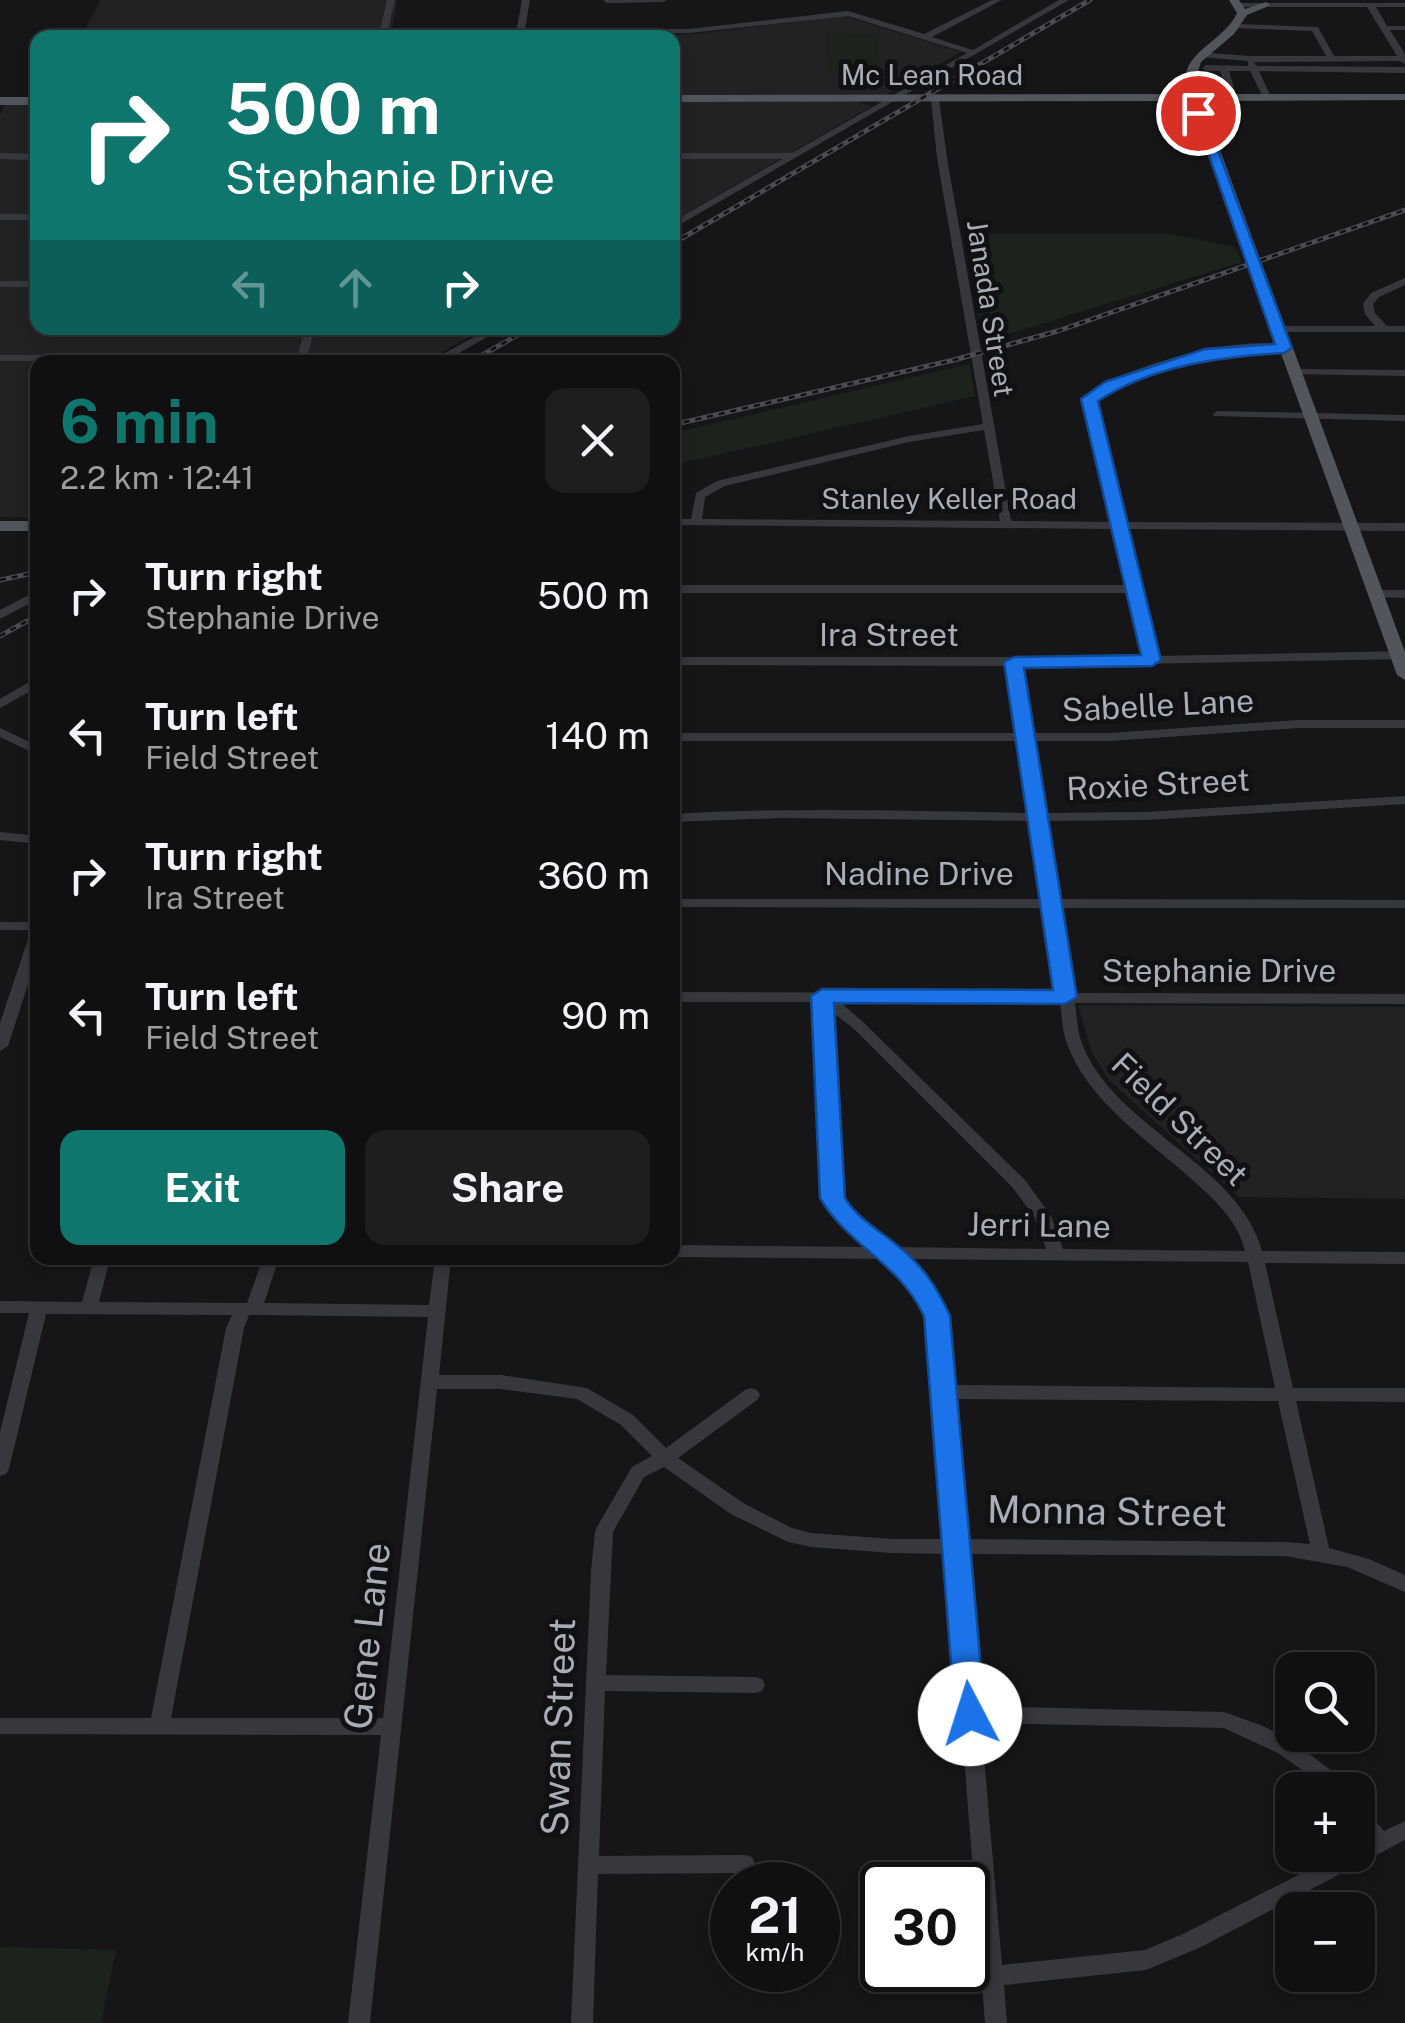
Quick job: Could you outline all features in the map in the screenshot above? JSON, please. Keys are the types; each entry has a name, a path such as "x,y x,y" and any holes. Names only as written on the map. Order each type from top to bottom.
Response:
{"main road":[{"path":"1266,5 1239,5 1237,26 1201,54 1189,72 1192,97 1401,655 1405,675"},
{"name":"Mc Lean Road","path":"680,99 1405,97"},
{"path":"0,100 30,100"},
{"path":"0,526 30,526"}],"street":[{"path":"384,30 391,0"},
{"path":"520,30 526,0"},
{"path":"603,30 606,0 663,0"},
{"path":"970,0 993,2"},
{"path":"680,222 1065,0"},
{"path":"923,38 993,2"},
{"path":"1266,5 1405,5"},
{"path":"1370,5 1405,59"},
{"path":"680,31 838,12 868,17 972,52"},
{"path":"1237,26 1315,29 1332,59"},
{"path":"1385,28 1405,28"},
{"path":"1201,54 1250,59 1405,59"},
{"path":"1250,59 1267,97"},
{"path":"1206,68 1405,70"},
{"path":"1224,70 1231,92"},
{"name":"Janada Street","path":"935,98 1006,524"},
{"path":"0,156 30,156"},
{"path":"680,156 796,156"},
{"path":"680,217 690,216"},
{"path":"0,217 30,217"},
{"path":"0,284 30,284"},
{"path":"1384,330 1370,314 1368,304 1375,295 1401,285"},
{"path":"1278,330 1405,330"},
{"path":"450,355 486,335"},
{"path":"1152,660 1089,403 1092,394 1210,352 1284,348"},
{"path":"0,358 30,358"},
{"path":"1294,372 1405,372"},
{"path":"1218,414 1405,418"},
{"path":"696,522 700,495 722,482 925,435 988,426"},
{"name":"Stanley Keller Road","path":"680,522 1405,527"},
{"path":"680,589 1134,588"},
{"path":"1376,594 1405,594"},
{"path":"0,616 30,599"},
{"name":"Ira Street","path":"680,661 1014,662 1401,655"},
{"name":"Field Street","path":"1014,662 1065,997 1080,1058 1098,1084 1235,1211 1255,1257 1321,1552"},
{"path":"0,704 30,686"},
{"name":"Sabelle Lane","path":"680,737 1110,737 1298,724 1405,724"},
{"path":"0,732 30,747"},
{"name":"Roxie Street","path":"680,818 738,814 1173,814 1329,801 1405,800"},
{"path":"0,836 30,839"},
{"name":"Nadine Drive","path":"680,903 1405,904"},
{"path":"0,926 30,928"},
{"path":"0,1046 4,1020 30,950"},
{"name":"Stephanie Drive","path":"680,996 1405,998"},
{"path":"822,996 830,1191 845,1218 891,1253 922,1284 934,1303 996,2023"},
{"path":"822,996 858,1025 1020,1184 1044,1216 1057,1255"},
{"name":"Jerri Lane","path":"680,1251 1405,1258"},
{"path":"90,1307 100,1265"},
{"path":"160,1726 231,1347 268,1265"},
{"name":"Gene Lane","path":"359,2023 442,1265"},
{"path":"0,1307 438,1312"},
{"path":"0,1469 39,1307"},
{"name":"Monna Street","path":"430,1382 501,1382 581,1393 627,1420 665,1458 738,1509 788,1535 840,1544 1321,1552 1358,1562 1405,1584"},
{"path":"944,1392 1405,1394"},
{"name":"Swan Street","path":"582,2023 604,1532 638,1472 665,1458 752,1395"},
{"path":"595,1683 755,1685"},
{"path":"970,1714 1224,1720 1263,1734 1297,1753 1317,1772"},
{"path":"0,1726 392,1727"},
{"path":"992,1976 1146,1960 1194,1940 1405,1830"},
{"path":"1375,1836 1381,1843"},
{"path":"588,1865 710,1864"}],"shaded area":[{"path":"100,0 397,0 392,30 85,30"},
{"path":"845,16 961,52 887,94 680,95 680,34"},
{"path":"826,33 877,34 881,74 829,74"},
{"path":"680,102 856,102 872,106 680,217"},
{"path":"5,104 30,104 30,335 473,335 437,355 30,355 30,518 0,517 0,115"},
{"path":"964,234 1170,234 1235,247 1242,262 983,342"},
{"path":"969,364 975,396 680,463 680,431"},
{"path":"1078,1005 1405,1007 1405,1199 1239,1197 1109,1080 1092,1052"},
{"path":"0,1947 116,1950 101,2023 0,2023"}],"railway":[{"path":"680,239 1090,0"},
{"path":"680,423 954,360 1058,331 1405,210"},
{"path":"482,355 518,335"},
{"path":"0,580 30,574"},
{"path":"0,636 30,619"}],"route":[{"path":"970,1714 937,1316 922,1284 891,1253 845,1218 832,1198 822,996 1065,997 1014,662 1152,660 1089,399 1111,385 1210,352 1284,348 1198,113"}]}
